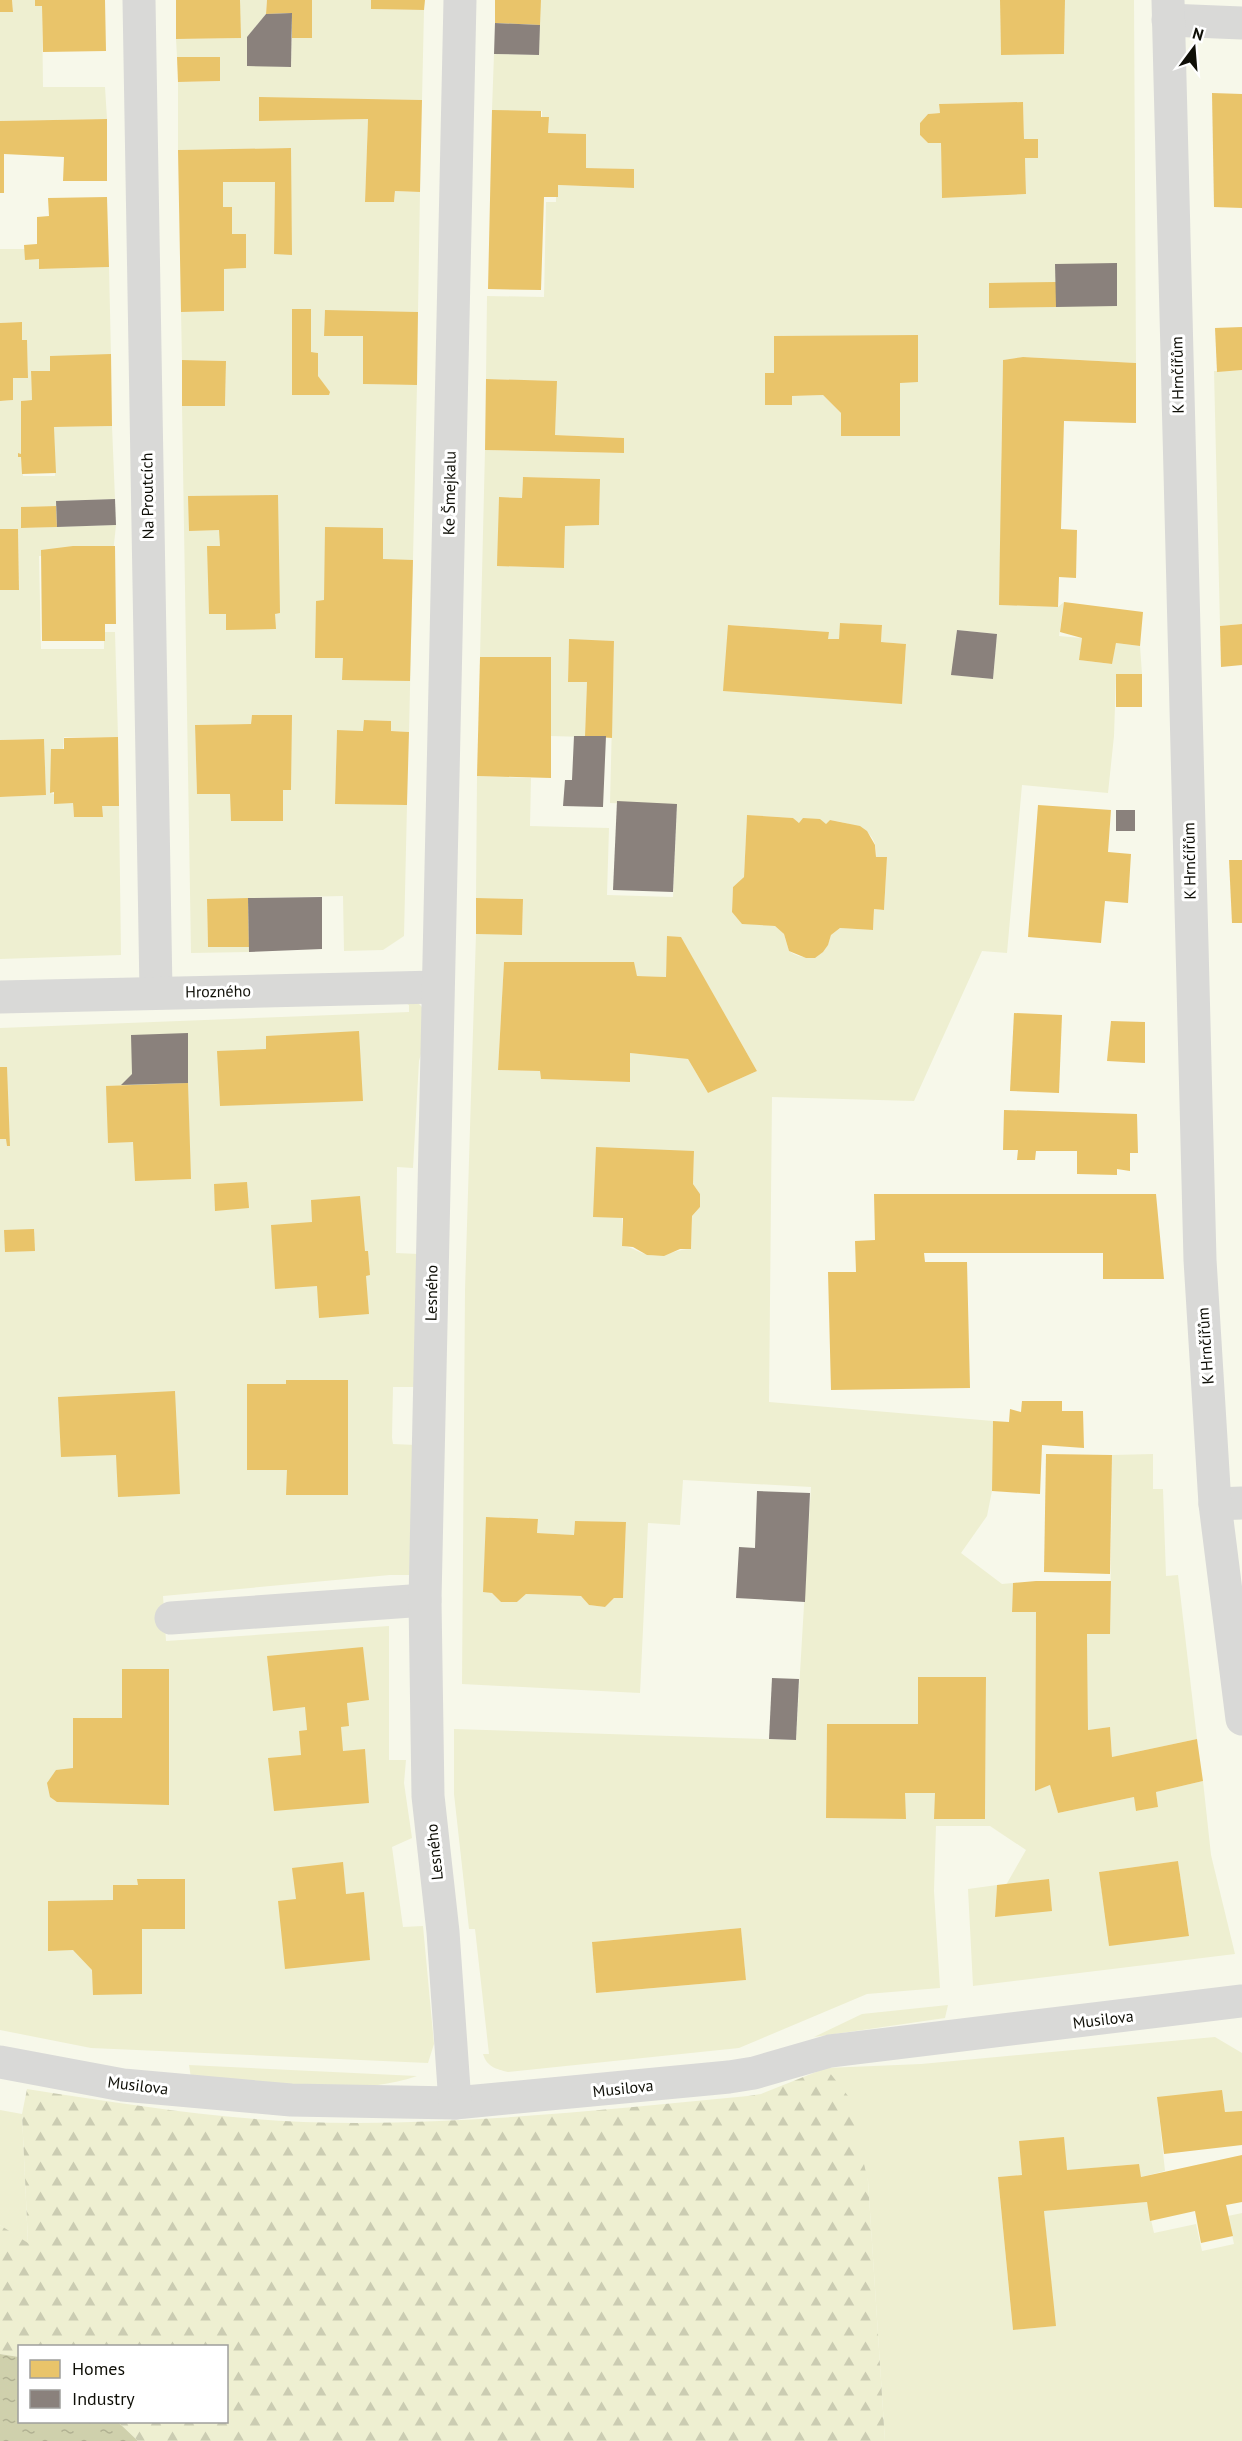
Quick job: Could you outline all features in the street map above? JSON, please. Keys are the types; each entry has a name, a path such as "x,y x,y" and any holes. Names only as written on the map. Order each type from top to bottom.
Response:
{"street":[{"name":"Na Proutcích","path":"139,0 156,992"},
{"name":"Ke Šmejkalu","path":"437,987 460,0"},
{"path":"1168,10 1242,23"},
{"name":"K Hrnčířům","path":"1168,10 1200,1248 1229,1504 1242,1719"},
{"name":"Hrozného","path":"0,997 437,987"},
{"name":"Lesného","path":"437,987 425,1600 428,1796 442,1932 455,2103"},
{"path":"171,1618 425,1600"},
{"name":"Musilova","path":"0,2062 123,2085 269,2098 455,2103 729,2077 754,2073 830,2050 1242,2001"}],"green space":[{"path":"12,0 35,0 35,6 42,6 43,87 105,87 107,119 0,121 0,12 13,12"},
{"path":"240,0 267,0 266,14 247,37 247,65 291,67 292,38 312,38 312,0 371,0 371,9 424,10 422,100 259,98 259,121 368,119 365,201 394,202 395,191 420,192 418,312 325,311 324,336 363,336 363,384 417,385 409,732 391,731 391,721 364,720 363,731 337,730 335,803 407,805 404,936 383,950 344,951 343,896 207,899 208,947 249,947 249,952 191,953 182,406 225,406 226,361 182,360 181,312 224,311 224,269 246,268 246,234 232,234 232,207 223,207 223,182 275,182 274,254 292,254 290,148 178,150 178,82 220,81 220,58 177,57 176,39 240,38","holes":["292,309 311,310 311,352 318,353 318,376 329,395 292,395","252,715 291,715 291,790 283,790 283,821 231,821 230,794 197,794 195,725 251,724"]},
{"path":"540,0 1000,0 1001,55 1064,54 1065,0 1134,0 1136,363 1024,357 1003,360 999,605 1058,607 1064,602 1059,636 1082,638 1080,660 1111,664 1116,643 1140,646 1142,674 1116,675 1114,736 1108,793 1022,785 1007,953 982,951 914,1101 772,1097 769,1402 993,1421 992,1491 987,1516 961,1553 1002,1584 1013,1583 1012,1612 1036,1612 1035,1790 1050,1785 1058,1813 1134,1797 1137,1811 1158,1807 1156,1792 1203,1781 1211,1855 1235,1954 973,1986 968,1889 997,1885 995,1916 1049,1879 1006,1885 1026,1850 990,1826 936,1826 934,1891 940,1988 867,1994 739,2048 508,2072 490,2065 483,2054 489,2054 475,1929 469,1929 454,1794 454,1729 796,1740 811,1487 683,1480 680,1525 648,1523 640,1693 462,1684 465,1290 476,934 522,934 523,899 476,898 477,776 531,778 530,826 609,828 607,895 673,897 677,806 610,803 614,641 569,640 568,682 587,682 585,737 550,736 551,657 480,657 485,450 624,453 624,438 555,435 556,381 486,379 487,296 544,297 546,202 556,202 556,185 634,188 634,169 586,168 548,133 549,117 542,117 542,111 492,110 494,54 539,55","holes":["1023,102 1024,139 1038,139 1038,158 1025,158 1026,194 942,198 941,143 928,143 920,135 920,123 928,114 940,113 939,104","765,373 900,383 900,435 841,413 823,395 792,396 792,405 765,405","523,477 600,479 599,525 565,526 564,568 498,566 499,497 522,498","841,623 882,625 881,642 906,644 902,703 729,625 828,632 828,639 839,639","957,630 997,634 993,679 952,675","747,815 793,818 799,823 826,824 830,820 847,823 869,834 876,847 876,857 887,858 884,910 874,909 873,930 840,928 831,935 825,949 815,956 796,955 789,951 784,934 775,926 742,923 732,911 733,887 744,877","668,936 681,938 757,1071 708,1093 688,1059 630,1053 630,1082 541,1079 540,1071 498,1070 504,962 633,962 637,976 666,977","694,1151 693,1184 700,1194 700,1207 692,1216 691,1249 654,1256 622,1246 622,1218","487,1517 538,1519 537,1533 574,1535 575,1521 626,1523 623,1598 614,1598 605,1607 589,1605 581,1596 526,1594 517,1602 501,1602 492,1593 483,1591","918,1677 986,1677 985,1819 935,1819 935,1793 905,1793 905,1819 826,1818 827,1724 918,1724","1178,1861 1189,1935 1110,1945 1099,1872","741,1928 746,1980 596,1993 592,1942"]},
{"path":"0,249 25,249 25,259 39,259 40,269 109,267 111,356 50,371 31,371 32,400 21,401 23,476 55,476 54,427 112,426 115,499 56,501 56,506 21,507 21,528 116,525 113,554 39,556 41,649 104,649 104,632 115,632 118,737 64,737 63,749 51,749 51,793 73,803 74,817 102,817 102,806 119,806 121,955 0,959 0,797 46,795 44,739 0,740 0,590 19,589 18,529 0,529 0,401 13,400 13,378 28,378 27,340 22,340 22,322 0,323"},
{"path":"1242,370 1242,624 1220,626 1214,371"},
{"path":"416,1001 426,1011 427,1032 419,1061 413,1168 397,1167 396,1253 419,1254 416,1387 393,1387 392,1438 393,1444 416,1445 410,1575 163,1596 166,1641 389,1626 389,1760 406,1760 404,1783 412,1838 392,1847 403,1927 423,1926 434,2044 428,2063 91,2048 0,2030 0,1028 409,1012 409,1005 404,1002"},
{"path":"1153,1454 1153,1489 1163,1489 1166,1576 1178,1575 1197,1739 1112,1757 1110,1727 1088,1730 1087,1634 1110,1634 1112,1455"},
{"path":"948,2005 945,2018 814,2037 862,2014"},
{"path":"1215,2037 1242,2053 1242,2111 1225,2112 1223,2097 1158,2105 1165,2171 1141,2177 1138,2164 998,2177 1013,2330 1055,2326 1044,2211 1147,2202 1154,2233 1196,2224 1202,2251 1234,2244 1228,2216 1242,2213 1242,2441 885,2441 868,2181 826,2068 921,2064"},
{"path":"189,2065 417,2076 363,2087 305,2088 191,2078"},
{"path":"826,2068 848,2096 868,2181 885,2441 138,2441 119,2423 228,2423 228,2345 18,2345 18,2357 0,2354 0,2225 28,2243 22,2114 27,2089 234,2117 359,2123 526,2116 761,2094"},
{"path":"0,2110 22,2114 28,2244 0,2225"}],"water":[{"path":"0,2354 18,2357 18,2423 119,2423 138,2441 0,2441"}],"building: Homes":[{"path":"0,0 12,0 13,12 0,12"},
{"path":"35,0 105,0 106,51 43,52 42,6 35,6"},
{"path":"176,0 240,0 241,38 176,39"},
{"path":"267,0 312,0 312,38 292,38 292,13 266,14"},
{"path":"371,0 425,0 424,10 371,9"},
{"path":"495,0 541,0 540,25 495,23"},
{"path":"1000,0 1065,0 1064,54 1001,55"},
{"path":"177,57 220,57 220,81 178,82"},
{"path":"1212,93 1242,94 1242,208 1214,207"},
{"path":"259,97 422,100 420,192 395,191 394,202 365,202 368,119 259,121"},
{"path":"1023,102 1024,139 1038,139 1038,158 1025,158 1026,194 942,198 941,143 928,143 920,135 920,123 928,114 940,113 939,104"},
{"path":"492,110 541,111 541,117 549,117 548,133 586,134 586,168 634,169 634,188 558,185 558,197 544,197 541,290 488,289"},
{"path":"107,119 107,181 63,181 64,157 4,154 4,193 0,193 0,121"},
{"path":"291,148 292,255 274,254 275,182 223,182 223,207 232,207 232,234 246,234 246,268 224,269 224,311 181,312 178,150"},
{"path":"107,197 109,267 39,269 39,259 25,260 24,245 37,244 37,217 49,216 48,198"},
{"path":"1056,282 1056,307 989,308 989,283"},
{"path":"292,309 311,309 311,352 318,353 318,376 330,392 329,395 292,395"},
{"path":"325,310 418,312 417,385 363,384 363,336 324,336"},
{"path":"22,322 22,340 27,340 28,378 13,378 13,400 0,401 0,323"},
{"path":"1242,327 1242,370 1217,372 1215,328"},
{"path":"918,335 918,382 900,383 900,436 841,436 841,413 823,395 792,396 792,405 765,405 765,373 774,373 774,336"},
{"path":"111,354 112,426 54,427 56,473 22,474 21,457 18,457 18,453 21,454 21,401 32,400 31,371 50,371 50,356"},
{"path":"1023,357 1136,363 1136,423 1064,421 1061,529 1077,530 1076,578 1059,577 1058,607 999,605 1003,360"},
{"path":"182,360 226,361 225,406 182,406"},
{"path":"486,379 557,381 555,435 624,438 624,453 485,450"},
{"path":"523,477 600,479 599,525 565,526 564,568 497,566 499,497 522,498"},
{"path":"278,495 280,613 275,614 276,629 226,630 226,614 209,614 207,546 220,546 219,530 189,531 188,496"},
{"path":"56,506 57,527 21,528 21,507"},
{"path":"325,527 383,528 383,559 413,560 410,681 342,680 343,658 315,658 316,601 324,600"},
{"path":"0,529 18,529 19,590 0,590"},
{"path":"73,546 115,546 116,624 105,624 105,641 42,641 41,550"},
{"path":"1064,602 1143,612 1140,646 1116,643 1112,664 1079,660 1082,638 1060,632"},
{"path":"840,623 882,625 881,642 906,644 902,704 723,691 728,625 829,632 828,639 839,639"},
{"path":"1242,624 1242,665 1221,667 1220,626"},
{"path":"569,639 614,641 612,738 585,736 587,682 568,682"},
{"path":"480,657 551,657 551,778 477,776"},
{"path":"1116,674 1142,674 1142,707 1116,707"},
{"path":"252,715 292,715 291,790 283,790 283,821 231,821 230,794 197,794 195,725 251,724"},
{"path":"364,720 391,721 391,731 409,732 407,805 335,804 337,730 363,731"},
{"path":"118,737 119,806 102,806 103,817 74,817 73,803 54,804 54,792 50,793 51,749 64,749 64,738"},
{"path":"44,739 46,795 0,797 0,740"},
{"path":"1038,805 1111,810 1108,852 1131,854 1128,903 1105,901 1101,943 1028,937"},
{"path":"747,815 793,818 799,823 803,818 820,819 826,824 830,820 860,826 867,831 875,845 876,857 887,857 884,910 874,909 873,930 840,928 831,935 823,952 815,958 806,958 789,951 784,934 775,926 742,924 732,912 733,887 744,877"},
{"path":"1229,860 1242,860 1242,923 1232,923"},
{"path":"248,898 249,947 208,947 207,899"},
{"path":"476,898 523,899 522,935 476,934"},
{"path":"667,936 681,937 757,1071 708,1093 688,1059 630,1053 630,1082 541,1079 540,1071 498,1070 504,962 634,962 637,976 666,977"},
{"path":"1014,1013 1062,1015 1059,1093 1010,1091"},
{"path":"1111,1021 1145,1022 1145,1063 1107,1061"},
{"path":"359,1031 363,1101 220,1106 217,1051 266,1049 266,1036"},
{"path":"0,1067 7,1067 10,1146 7,1146 6,1139 0,1139"},
{"path":"188,1083 191,1179 135,1181 133,1142 108,1143 106,1086"},
{"path":"1004,1110 1137,1114 1138,1153 1130,1153 1130,1171 1117,1169 1117,1175 1077,1174 1077,1151 1036,1151 1035,1160 1017,1160 1018,1150 1003,1150"},
{"path":"596,1147 694,1151 693,1184 700,1194 700,1207 692,1216 691,1249 680,1249 664,1256 647,1255 633,1247 622,1246 623,1218 593,1217"},
{"path":"247,1182 249,1208 215,1211 214,1184"},
{"path":"874,1194 1156,1194 1164,1279 1103,1279 1103,1253 924,1253 925,1262 967,1262 970,1388 831,1390 828,1272 856,1272 855,1241 875,1240"},
{"path":"360,1196 365,1251 368,1251 370,1275 366,1276 369,1314 319,1318 317,1286 275,1289 271,1225 312,1222 311,1200"},
{"path":"34,1229 35,1251 5,1252 4,1230"},
{"path":"286,1380 348,1380 348,1495 286,1495 287,1470 247,1470 247,1384 286,1384"},
{"path":"175,1391 180,1494 118,1497 116,1455 61,1457 58,1397"},
{"path":"1022,1401 1062,1401 1062,1411 1083,1411 1084,1448 1042,1445 1040,1494 992,1491 993,1421 1009,1422 1010,1409 1021,1412"},
{"path":"1046,1454 1112,1455 1110,1574 1044,1572"},
{"path":"486,1517 538,1519 537,1533 574,1535 575,1521 626,1522 623,1598 614,1598 605,1607 589,1605 581,1596 526,1594 517,1602 501,1602 492,1593 483,1592"},
{"path":"1111,1581 1110,1634 1087,1634 1088,1730 1110,1727 1112,1757 1197,1739 1203,1781 1156,1792 1158,1807 1136,1811 1134,1797 1058,1813 1050,1785 1035,1791 1036,1612 1012,1612 1013,1583"},
{"path":"363,1647 369,1700 347,1703 349,1726 341,1727 343,1751 365,1749 369,1803 274,1811 268,1758 301,1755 299,1731 307,1730 305,1707 273,1711 267,1656"},
{"path":"122,1669 169,1669 169,1805 57,1802 50,1797 47,1783 56,1770 73,1768 73,1718 122,1718"},
{"path":"918,1677 986,1677 985,1819 934,1819 935,1793 905,1793 906,1819 826,1818 827,1724 918,1724"},
{"path":"1178,1861 1189,1936 1109,1946 1099,1872"},
{"path":"343,1862 346,1894 364,1892 370,1960 285,1969 278,1901 296,1899 292,1868"},
{"path":"137,1879 185,1879 185,1929 142,1929 142,1994 93,1995 92,1970 73,1950 48,1951 48,1901 113,1900 113,1885 138,1885"},
{"path":"1049,1879 1052,1911 995,1917 997,1885"},
{"path":"741,1928 746,1980 596,1993 592,1942"},
{"path":"1222,2090 1225,2112 1242,2111 1242,2145 1164,2154 1157,2097"},
{"path":"1064,2137 1067,2170 1139,2164 1141,2177 1242,2155 1242,2202 1226,2205 1233,2236 1201,2243 1195,2211 1150,2221 1147,2202 1044,2211 1056,2326 1013,2330 998,2177 1022,2175 1019,2141"}],"building: Industry":[{"path":"292,13 291,67 247,66 247,37 266,14"},
{"path":"495,23 540,25 539,55 494,54"},
{"path":"1117,263 1117,306 1056,307 1055,264"},
{"path":"115,499 116,525 57,527 56,501"},
{"path":"957,630 997,634 993,679 951,675"},
{"path":"574,736 606,736 603,807 563,806 565,780 572,780"},
{"path":"617,801 677,804 673,892 613,890"},
{"path":"1116,810 1135,810 1135,831 1116,831"},
{"path":"322,897 322,949 249,952 248,898"},
{"path":"188,1033 188,1083 121,1085 132,1074 131,1035"},
{"path":"757,1491 810,1493 805,1602 736,1598 739,1547 755,1548"},
{"path":"772,1678 799,1679 796,1740 769,1739"}]}
